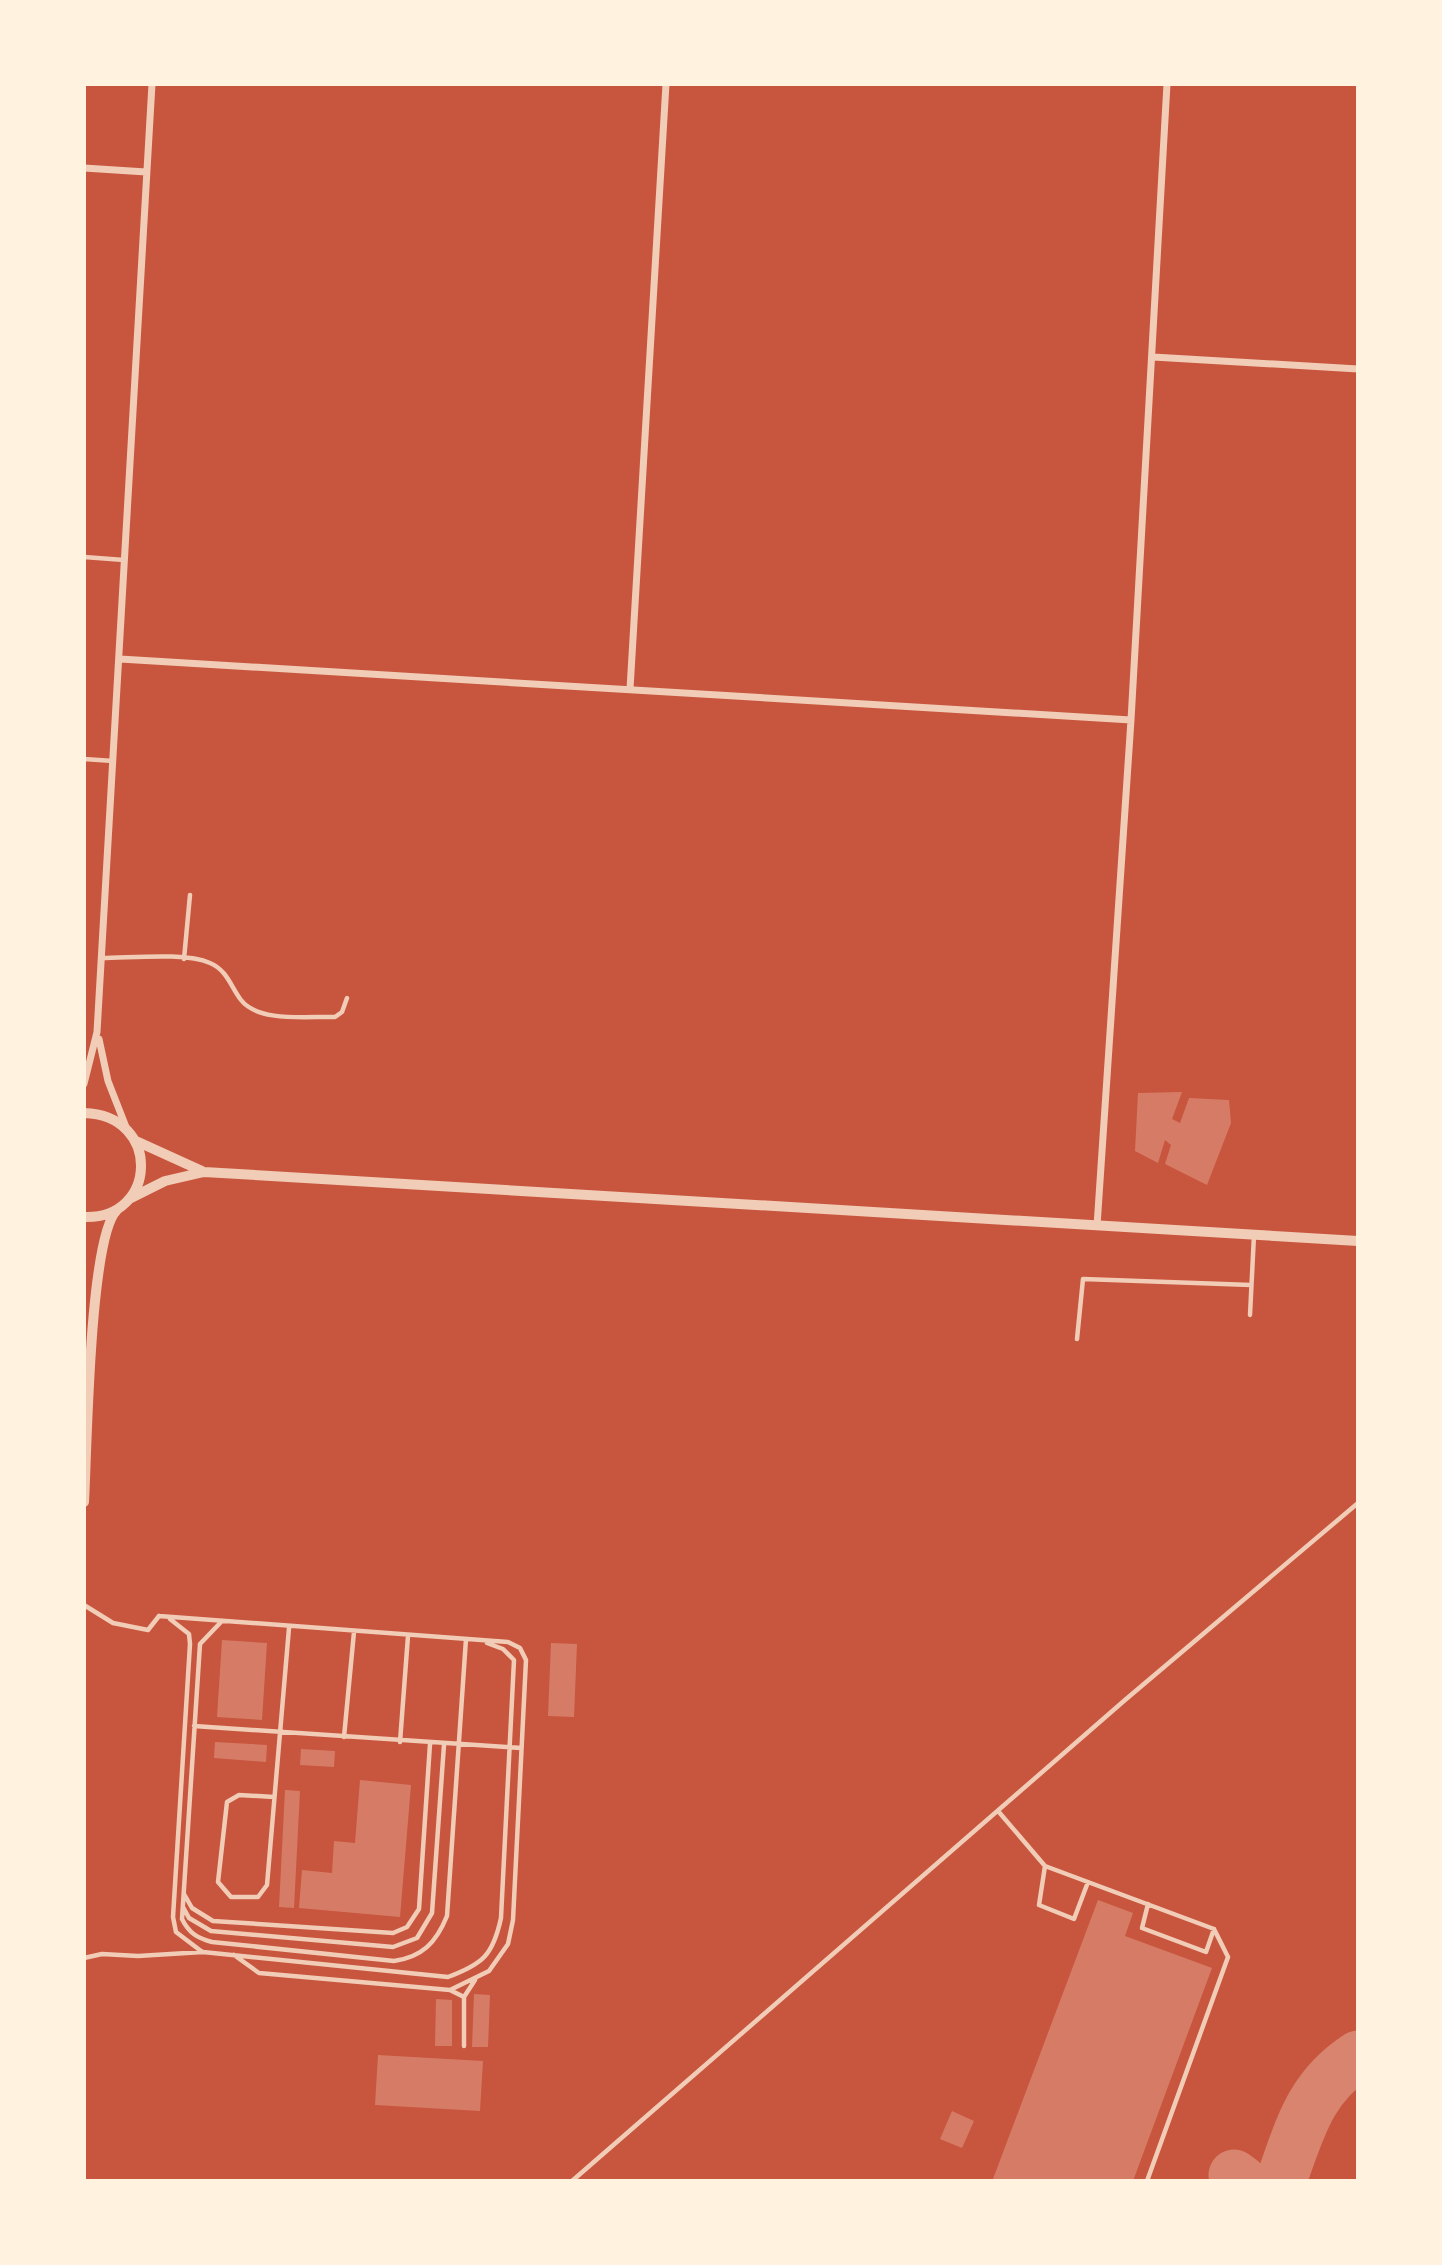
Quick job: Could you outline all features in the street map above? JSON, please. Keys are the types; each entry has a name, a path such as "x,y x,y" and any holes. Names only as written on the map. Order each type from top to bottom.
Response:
{"street":[{"path":"84,1084 97,1032 152,84"},
{"path":"630,690 666,84"},
{"path":"1097,1226 1153,357 1167,84"},
{"path":"84,168 146,172"},
{"path":"1153,357 1358,369"},
{"path":"120,659 1130,720"},
{"path":"97,1032 108,1081 126,1127 136,1141 169,1159 204,1172"},
{"path":"84,1113 106,1116 126,1127"},
{"path":"129,1199 141,1171 136,1141"},
{"path":"84,1502 97,1270 106,1229 117,1210 129,1199 165,1181 204,1172 1358,1241"},
{"path":"84,1217 102,1216 117,1210"}],"lane":[{"path":"84,557 125,560"},
{"path":"84,759 114,761"},
{"path":"184,959 190,895"},
{"path":"102,958 184,959 210,963 226,975 248,1006 265,1013 335,1017 342,1012 346,998"},
{"path":"1250,1315 1254,1235"},
{"path":"1077,1339 1083,1279 1251,1285"},
{"path":"572,2181 1358,1503"},
{"path":"84,1605 113,1623 148,1630 159,1616"},
{"path":"159,1616 289,1628 508,1642 520,1648 526,1660 513,1920 508,1944 489,1971 450,1990"},
{"path":"159,1616 183,1627 189,1634 173,1917 176,1932 203,1952"},
{"path":"222,1622 200,1644 181,1919 188,1930 212,1942 394,1961 412,1958 427,1949 447,1916 466,1639"},
{"path":"274,1797 239,1795 227,1802 218,1882 230,1896 252,1899 264,1892 274,1797 289,1628"},
{"path":"344,1737 354,1632"},
{"path":"400,1742 408,1636"},
{"path":"84,1958 102,1954 138,1956 203,1952 448,1977 481,1962 496,1939 501,1918 514,1660 503,1649 482,1641"},
{"path":"194,1726 458,1746 521,1748"},
{"path":"183,1893 192,1908 213,1921 393,1933 407,1927 419,1909 430,1744"},
{"path":"183,1906 189,1918 211,1931 393,1947 417,1938 432,1913 444,1745"},
{"path":"998,1811 1045,1866 1214,1929 1228,1957 1147,2181"},
{"path":"1045,1866 1039,1905 1074,1919 1088,1882"},
{"path":"1149,1904 1142,1928 1154,1933 1206,1952 1214,1929"},
{"path":"234,1955 259,1973 450,1990 464,1997"},
{"path":"464,2046 464,1997 475,1980"}],"building":[{"path":"1182,1092 1172,1119 1180,1123 1189,1098 1229,1100 1231,1123 1207,1185 1165,1164 1171,1145 1165,1140 1158,1163 1135,1151 1138,1093"},
{"path":"222,1640 267,1643 262,1720 217,1717"},
{"path":"551,1643 577,1644 574,1717 548,1716"},
{"path":"215,1742 267,1745 266,1762 214,1758"},
{"path":"301,1749 335,1751 334,1767 300,1765"},
{"path":"360,1780 411,1785 400,1917 299,1908 302,1870 332,1873 334,1841 355,1843"},
{"path":"285,1790 300,1791 294,1908 279,1907"},
{"path":"1098,1900 1133,1913 1125,1936 1212,1968 1133,2181 998,2181 993,2179"},
{"path":"474,1994 490,1995 488,2047 472,2047"},
{"path":"436,1999 452,2000 452,2046 435,2046"},
{"path":"378,2055 483,2061 480,2111 375,2105"},
{"path":"952,2111 974,2121 962,2148 940,2139"}],"taxiway":[{"path":"1281,2181 1301,2127 1317,2096 1341,2068 1358,2056"},
{"path":"1234,2175 1242,2181"}]}
